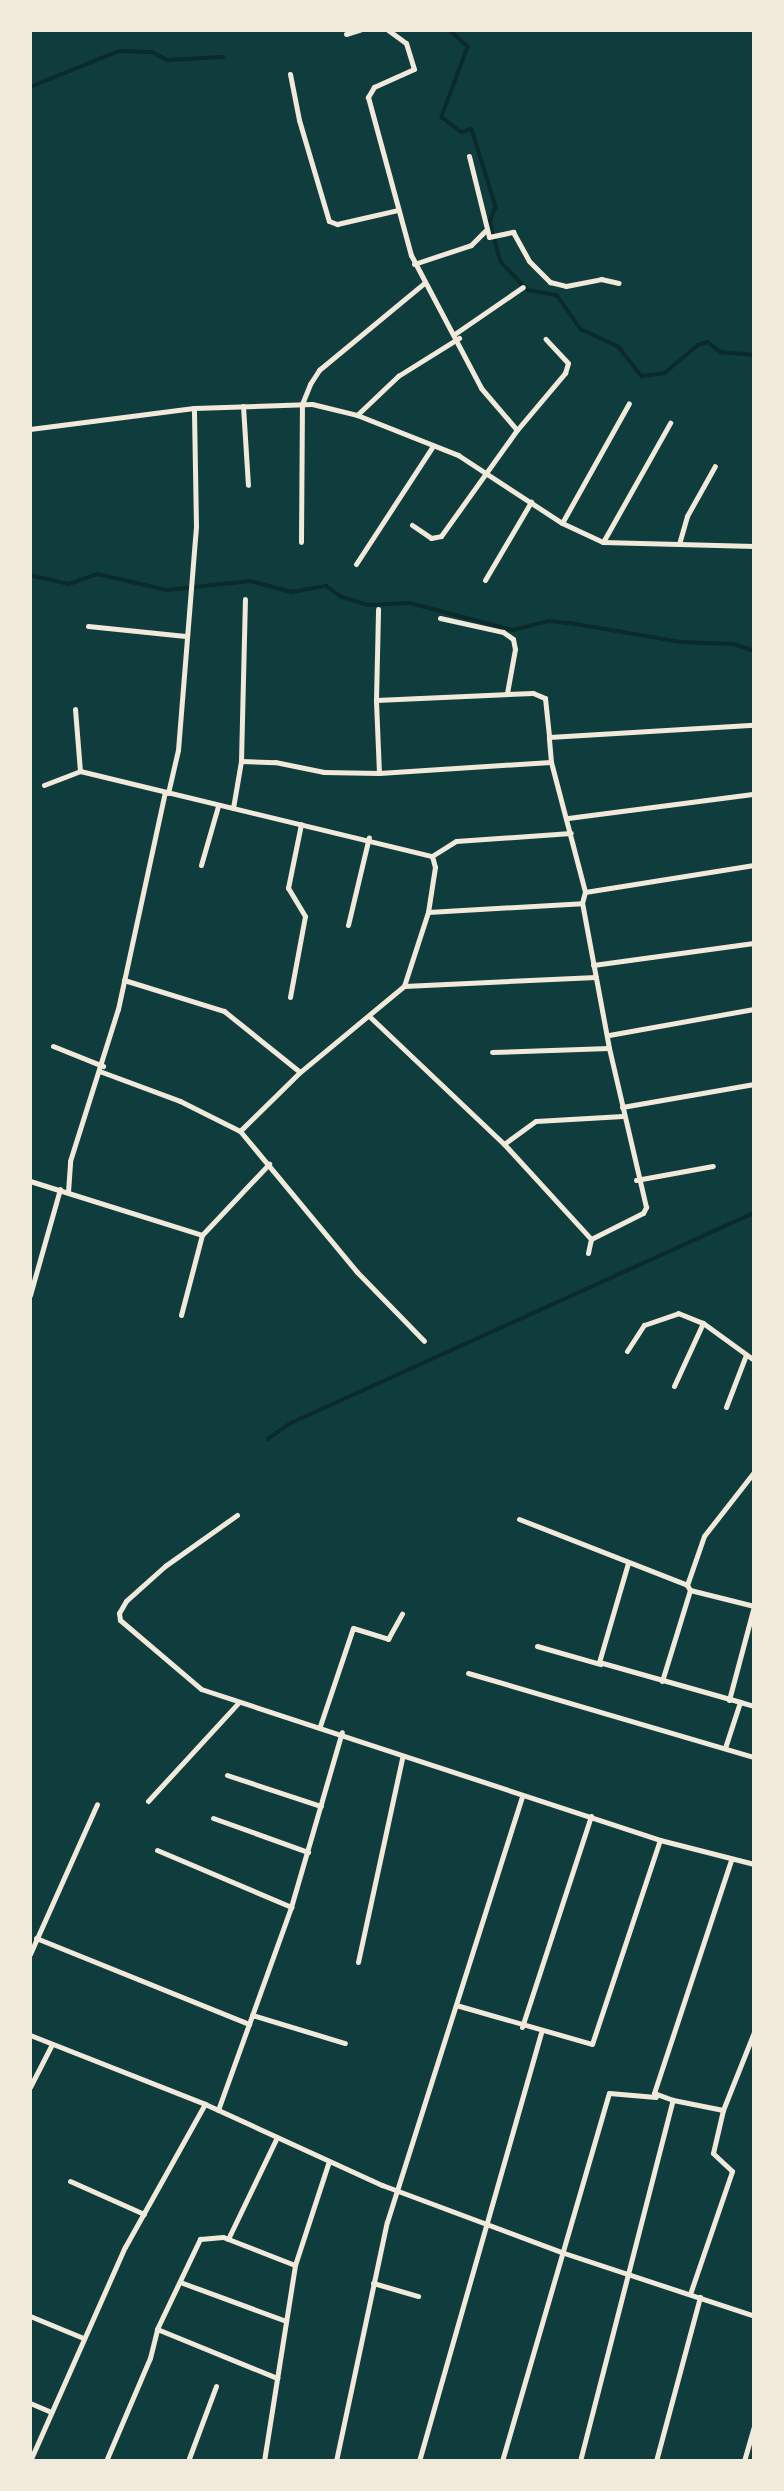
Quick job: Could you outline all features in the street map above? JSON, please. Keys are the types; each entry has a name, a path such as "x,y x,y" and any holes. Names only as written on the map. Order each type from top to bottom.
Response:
{"street":[{"path":"346,34 359,30"},
{"path":"388,30 406,43 414,69 373,88 368,97 414,264 457,336 481,388 517,430"},
{"path":"290,74 299,120 329,221 337,224 398,210"},
{"path":"469,156 483,201 487,234"},
{"path":"414,264 464,248 487,234 505,231 519,239 529,261 550,282 566,286 601,279 619,283"},
{"path":"301,542 302,404 319,370 424,284"},
{"path":"357,415 398,376 523,287"},
{"path":"412,525 430,538 441,536 517,430 568,366 546,338"},
{"path":"562,523 629,403"},
{"path":"30,429 194,408 302,404 357,415 433,446 487,471 562,523 603,542 754,546"},
{"path":"243,406 248,485"},
{"path":"68,1192 70,1161 102,1069 178,750 187,603 192,569 194,408"},
{"path":"603,542 670,423"},
{"path":"356,564 433,446"},
{"path":"680,544 687,516 715,466"},
{"path":"485,580 531,502"},
{"path":"754,541 754,577"},
{"path":"233,808 241,761 245,598"},
{"path":"378,609 376,699 379,773"},
{"path":"440,618 502,632 513,639 515,649 507,693"},
{"path":"88,626 185,636"},
{"path":"376,699 533,692 545,698 551,762 568,818 585,892 582,903 593,965 636,1180 645,1211 591,1239"},
{"path":"75,709 80,771"},
{"path":"550,737 754,725"},
{"path":"241,761 275,762 324,772 379,773 551,762"},
{"path":"44,785 80,771 218,806 369,837 432,856 456,841 571,834"},
{"path":"568,818 754,794"},
{"path":"201,865 218,806"},
{"path":"290,997 305,916 288,888 300,824"},
{"path":"348,925 369,837"},
{"path":"240,1132 300,1072 404,986 428,912 435,867 432,856"},
{"path":"585,892 754,865"},
{"path":"428,912 582,903"},
{"path":"593,965 754,943"},
{"path":"404,986 596,977"},
{"path":"124,980 225,1011 300,1072"},
{"path":"609,1035 754,1009"},
{"path":"369,1016 504,1144 591,1239"},
{"path":"53,1046 180,1101 240,1132 357,1272 424,1341"},
{"path":"492,1052 609,1048"},
{"path":"622,1107 754,1084"},
{"path":"504,1144 536,1121 623,1116"},
{"path":"181,1315 202,1235 269,1164"},
{"path":"636,1180 713,1166"},
{"path":"30,1181 202,1235"},
{"path":"30,1295 60,1189"},
{"path":"588,1253 591,1239"},
{"path":"626,1351 644,1325 659,1317 678,1313 703,1323 754,1360"},
{"path":"674,1386 703,1323"},
{"path":"726,1407 746,1355"},
{"path":"662,1681 704,1536 754,1472"},
{"path":"237,1515 165,1566 126,1601 120,1613 120,1620 201,1689 342,1732 402,1758 660,1840 754,1864"},
{"path":"519,1519 688,1588 754,1606 729,1700"},
{"path":"600,1664 628,1563"},
{"path":"320,1726 353,1628 388,1639 401,1614"},
{"path":"537,1646 754,1706"},
{"path":"468,1673 754,1757"},
{"path":"148,1801 239,1702"},
{"path":"725,1748 740,1702"},
{"path":"218,2110 291,1907 342,1732"},
{"path":"358,1962 402,1758"},
{"path":"227,1775 321,1806"},
{"path":"337,2461 373,2283 397,2190 522,1796"},
{"path":"30,1954 97,1804"},
{"path":"522,2027 591,1816"},
{"path":"214,1818 308,1852"},
{"path":"456,2006 587,2045 595,2041 660,1840"},
{"path":"157,1850 291,1907"},
{"path":"656,2097 730,1860"},
{"path":"36,1938 249,2024"},
{"path":"252,2015 345,2043"},
{"path":"690,2294 732,2171 713,2153 723,2110 754,2032"},
{"path":"419,2461 541,2033"},
{"path":"30,2035 205,2104 397,2190 561,2252 754,2316"},
{"path":"30,2087 52,2044"},
{"path":"502,2461 609,2093 656,2097 723,2110"},
{"path":"580,2461 626,2273 673,2100"},
{"path":"30,2461 83,2338 144,2214 205,2104"},
{"path":"228,2239 277,2137"},
{"path":"264,2461 295,2265 328,2161"},
{"path":"70,2181 144,2214"},
{"path":"106,2461 150,2358 157,2329 200,2239 228,2239 295,2265"},
{"path":"180,2282 286,2321"},
{"path":"373,2283 418,2296"},
{"path":"656,2461 700,2297"},
{"path":"30,2316 83,2338"},
{"path":"157,2329 277,2378"},
{"path":"188,2461 216,2386"},
{"path":"30,2403 51,2412"},
{"path":"744,2461 754,2427"}],"waterway":[{"path":"450,30 468,47 442,117 461,132 472,129 496,207 490,222 501,262 528,290 557,295 581,329 619,347 642,376 665,373 698,345 708,342 721,352 754,355"},
{"path":"30,87 119,51 152,52 168,60 223,57"},
{"path":"30,575 69,584 98,574 167,590 250,581 292,592 326,586 342,597 368,605 410,603 513,630 550,621 681,642 734,644 754,651"},
{"path":"268,1439 291,1423 754,1213"}]}
